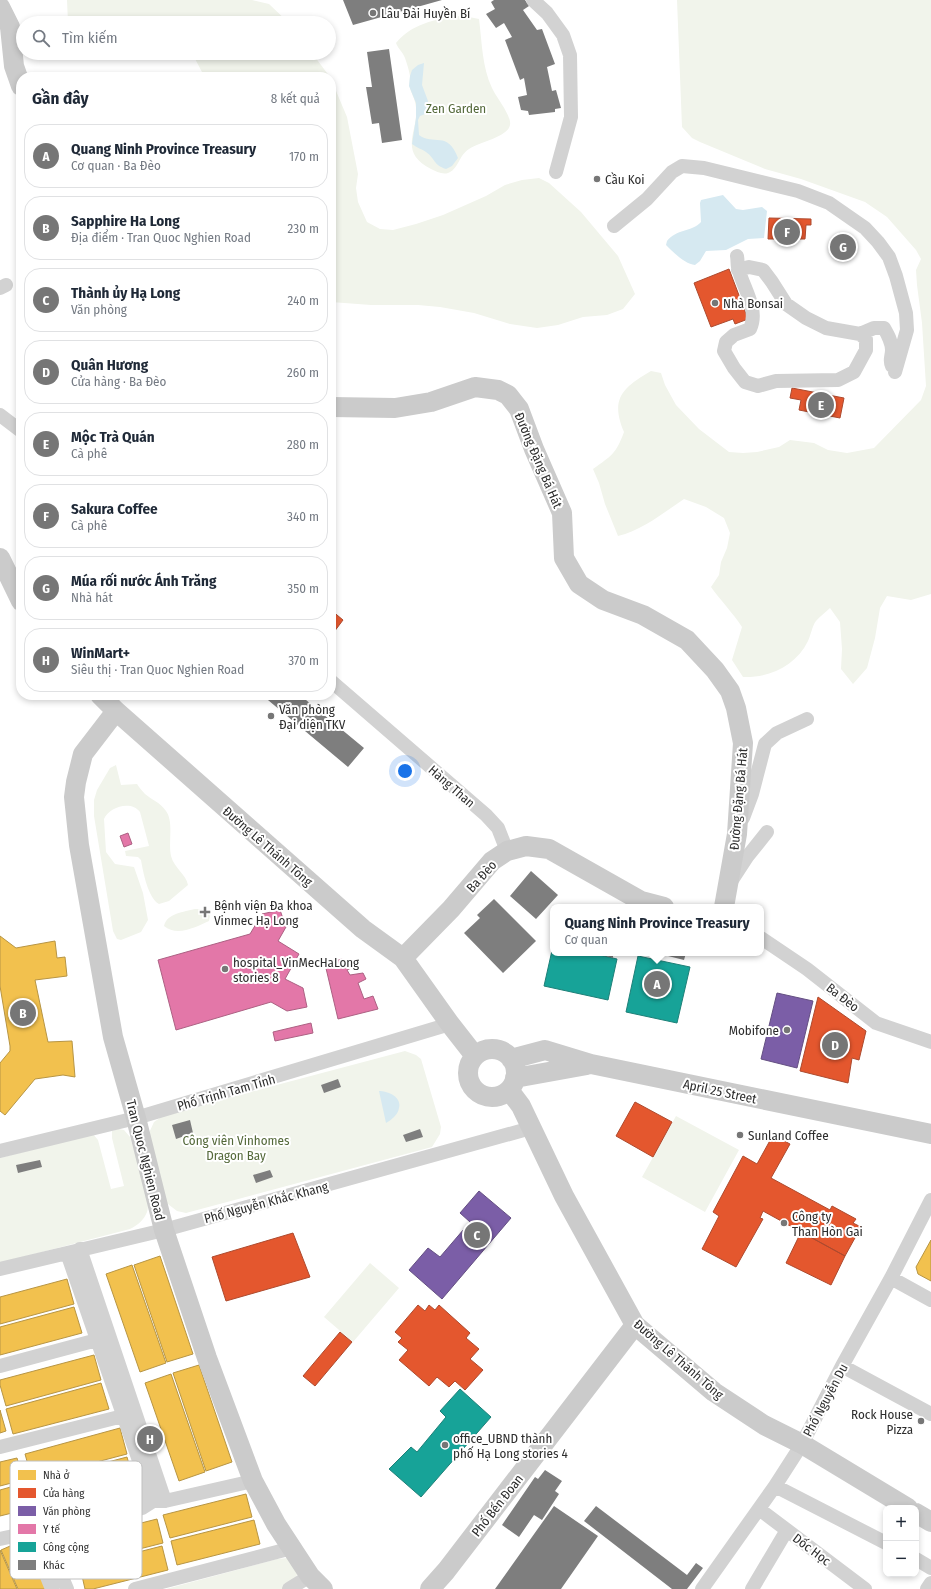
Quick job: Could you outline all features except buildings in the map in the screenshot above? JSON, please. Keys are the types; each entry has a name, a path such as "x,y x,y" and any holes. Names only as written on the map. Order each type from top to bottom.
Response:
{"street":[{"path":"533,0 563,36 570,55 571,117 556,172"},
{"path":"0,7 10,27 14,66 16,72"},
{"path":"614,226 647,199 672,172 682,166 704,168 798,191 829,202 865,228 889,257 906,313 907,330 895,372 890,362 892,350 890,338 884,328 874,328 860,334"},
{"path":"737,256 738,270 752,305 752,324 750,329 734,335 726,342 724,351 734,368 745,382 758,386 776,381 838,380 854,372 866,350 866,339 860,334 826,328 806,318 786,304 763,270 749,267 738,270"},
{"name":"Đường Đặng Bá Hát","path":"336,407 396,408 431,402 475,387 498,390 508,395 519,409 534,449 562,513 564,558 579,584 603,600 643,615 687,640 715,670 730,691 736,708 743,743 737,834 725,904"},
{"path":"0,415 16,427"},
{"path":"0,558 16,591"},
{"name":"Hàng Than","path":"336,685 486,815 498,828 507,851"},
{"name":"Đường Lê Thánh Tông","path":"105,700 362,929 403,958 450,1024 475,1056"},
{"name":"Tran Quoc Nghien Road","path":"116,711 83,754 74,797 79,845 113,1037 136,1118 164,1230 207,1358 253,1481 276,1524 317,1582"},
{"path":"737,834 752,794 765,744 777,733 807,720"},
{"path":"728,887 747,857 767,832"},
{"name":"Ba Đèo","path":"403,958 451,910 492,861 507,851 526,846 549,849 641,901 652,904"},
{"name":"Ba Đèo","path":"764,940 806,969 876,1023 931,1042"},
{"name":"Phố Trịnh Tam Tỉnh","path":"0,1151 136,1118 450,1024"},
{"path":"512,1084 514,1065 506,1054 493,1050 487,1050 475,1056 471,1062 468,1075 473,1088 484,1096 491,1097 497,1097 512,1084 591,1064"},
{"name":"April 25 Street","path":"511,1059 545,1050 591,1064 931,1134"},
{"name":"Đường Lê Thánh Tông","path":"512,1084 531,1128 564,1196 635,1325 714,1392 764,1425 802,1444 903,1505"},
{"name":"Phố Nguyễn Khắc Khang","path":"0,1269 164,1230 531,1128"},
{"name":"Phố Nguyễn Du","path":"702,1589 775,1486 802,1444 931,1200"},
{"path":"73,1251 97,1340 123,1416 159,1501"},
{"path":"73,1251 159,1501"},
{"path":"891,1278 931,1300"},
{"name":"Phố Bến Đoan","path":"430,1589 446,1571 635,1325"},
{"path":"0,1366 97,1340"},
{"path":"842,1366 931,1414"},
{"path":"0,1447 123,1416"},
{"path":"142,1508 159,1501 253,1481"},
{"path":"775,1486 883,1542"},
{"name":"Dốc Học","path":"759,1508 865,1589"},
{"path":"919,1515 931,1522"},
{"path":"752,1589 787,1530"},
{"path":"0,1539 10,1537"},
{"path":"135,1589 292,1548"},
{"path":"919,1561 931,1568"},
{"path":"49,1579 52,1589"},
{"path":"62,1579 67,1589"},
{"path":"289,1589 317,1582"},
{"path":"927,1589 931,1583"}],"green space":[{"path":"67,0 252,0 269,4 282,16 68,16"},
{"path":"677,0 931,0 931,594 911,600 887,596 880,608 875,638 867,668 853,684 841,669 842,649 840,622 830,608 819,617 813,625 808,641 803,650 789,664 772,673 753,677 743,677 732,660 742,627 711,587 719,575 721,562 727,548 730,533 724,518 706,507 684,499 636,530 618,536 593,469 612,454 624,432 618,411 621,396 633,383 651,371 661,373 665,385 676,405 699,429 729,452 743,453 757,452 779,447 790,440 814,443 828,450 847,453 874,448 921,400 926,386 922,323 916,270 921,259 916,250 887,217 865,202 801,179 765,169 692,138 682,127"},
{"name":"Zen Garden","path":"456,16 479,19 486,72 492,88 509,117 510,125 504,133 499,136 469,149 454,169 444,174 431,169 420,162 414,154 412,138 416,112 415,102 410,88 410,76 406,62 396,43 409,31 416,27 431,21"},
{"path":"196,60 317,60 326,72 202,72"},
{"path":"336,91 347,117 358,174 356,188 358,202 367,222 380,229 393,230 443,215 486,196 505,185 522,180 539,178 549,183 581,212 618,256 635,294 623,309 607,315 583,317 558,325 537,328 510,324 474,313 440,307 418,305 371,305 336,302"},
{"path":"116,765 121,785 137,784 145,794 159,803 166,811 170,821 171,856 188,885 169,901 159,904 155,901 149,891 141,860 138,857 126,856 125,851 149,846 140,812 131,806 120,806 110,811 104,819 106,852 115,864 134,867 143,893 148,920 141,932 121,940 117,939 113,931 94,816 94,800 97,790 110,768"},
{"path":"202,909 206,911 210,916 209,921 181,931 175,931 164,926 172,916 181,912"},
{"name":"Công viên Vinhomes Dragon Bay","path":"405,1051 416,1055 421,1059 441,1127 440,1134 432,1147 186,1213 177,1211 164,1201 149,1133 154,1122 164,1115"},
{"path":"676,1116 739,1150 705,1212 642,1177"},
{"path":"118,1129 124,1130 130,1137 145,1186 148,1206 146,1215 142,1220 130,1229 0,1263 0,1158 93,1134 98,1140 111,1189 124,1186 112,1138 112,1131"},
{"path":"370,1263 399,1288 353,1342 324,1317"},
{"path":"288,1558 298,1572 295,1580 284,1589 166,1589 277,1559"}],"shaded area":[{"path":"424,63 422,85 428,101 427,108 430,112 420,116 418,120 419,135 424,138 445,141 454,149 458,158 452,166 446,169 439,166 429,154 412,144 416,118 416,103 409,86 410,76 412,70 418,65"},
{"path":"723,195 736,209 743,210 762,207 767,211 764,238 748,239 726,250 706,251 700,261 695,265 687,263 666,245 667,241 675,234 693,228 701,222 701,200"},
{"path":"379,1091 394,1095 399,1104 396,1115 386,1123"}],"place":[{"name":"Lâu Đài Huyền Bí","path":"373,13"},
{"name":"Cầu Koi","path":"597,179"},
{"name":"Sakura Coffee","path":"787,232"},
{"name":"Múa rối nước Ánh Trăng","path":"843,247"},
{"name":"Nhà Bonsai","path":"715,303"},
{"name":"Mộc Trà Quán","path":"821,405"},
{"name":"Văn phòng Đại diện TKV","path":"271,716"},
{"name":"Bệnh viện Đa khoa Vinmec Hạ Long","path":"205,912"},
{"name":"hospital_VinMecHaLong stories 8","path":"225,969"},
{"name":"Quang Ninh Province Treasury","path":"657,984"},
{"name":"Sapphire Ha Long","path":"23,1013"},
{"name":"Mobifone","path":"787,1030"},
{"name":"Quân Hương","path":"835,1045"},
{"name":"Sunland Coffee","path":"740,1135"},
{"name":"Công ty Than Hòn Gai","path":"784,1223"},
{"name":"Thành ủy Hạ Long","path":"477,1235"},
{"name":"Rock House Pizza","path":"921,1421"},
{"name":"WinMart+","path":"150,1439"},
{"name":"office_UBND thành phố Hạ Long stories 4","path":"445,1445"}]}
